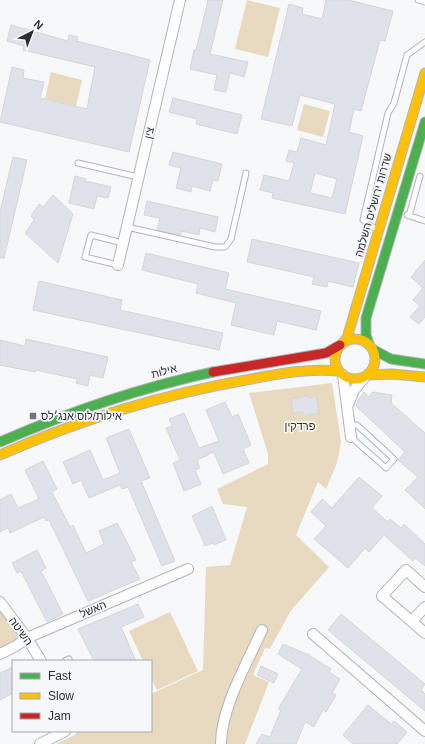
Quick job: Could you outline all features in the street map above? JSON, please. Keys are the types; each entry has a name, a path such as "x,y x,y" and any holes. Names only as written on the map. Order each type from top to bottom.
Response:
{"street":[{"name":"צין","path":"118,265 180,0"},
{"name":"שדרות ירושלים השלמה","path":"342,344 347,338 425,73"},
{"path":"347,409 352,394 374,366 376,358 366,335 366,318 398,212 421,150 425,122"},
{"path":"404,145 421,150"},
{"path":"351,437 341,373 335,364 335,356 342,344 350,339 358,339 391,359 425,364"},
{"name":"אילות","path":"0,442 73,412 149,388 212,372 318,355 332,351 342,344"},
{"path":"0,455 84,421 178,392 226,382 312,369 341,373 352,379 374,374 425,377"},
{"name":"האשל","path":"0,654 28,638 188,569"},
{"path":"425,587 406,570 382,596 425,633"},
{"name":"השיטה","path":"0,602 28,638 41,660"},
{"path":"412,621 425,607"},
{"path":"221,744 224,722 235,692 262,630"},
{"path":"313,634 425,731"},
{"path":"40,744 63,732"}],"lane":[{"path":"418,0 425,2"},
{"path":"378,231 363,220 388,113 394,103 407,55 425,42"},
{"path":"78,162 138,177"},
{"path":"127,227 218,247 224,247 230,239 246,173"},
{"path":"409,216 420,176"},
{"path":"398,212 425,222"},
{"path":"118,265 85,257 91,235 123,243"},
{"path":"349,425 357,426 394,459 386,468 351,437"}],"green space":[{"path":"247,0 280,8 268,57 235,49"},
{"path":"51,72 82,80 76,106 45,99"},
{"path":"304,104 330,111 323,137 297,130"},
{"name":"פרדקין","path":"332,383 341,442 337,463 326,489 318,482 296,535 329,567 290,612 270,649 265,648 253,675 269,682 245,744 56,744 75,735 77,732 152,732 152,694 203,670 206,567 230,565 247,507 223,504 217,489 268,464 268,454 249,393"},
{"path":"0,602 27,638 0,654"},
{"path":"170,612 198,671 157,690 152,680 152,660 143,660 129,631"}],"building":[{"path":"208,0 223,0 210,54 248,62 244,77 230,73 226,92 214,90 217,75 190,69"},
{"path":"326,0 348,0 393,11 385,41 380,40 361,111 354,109 349,132 363,136 345,214 272,198 273,193 260,190 264,175 289,181 294,163 286,161 289,150 297,152 301,138 326,145 335,104 300,95 292,126 261,119 289,4 303,8 302,14 322,19","holes":["315,173 337,179 332,198 310,193"]},
{"path":"11,25 68,41 69,35 78,37 77,41 150,60 129,152 0,122 12,67 24,70 23,78 44,82 40,98 87,109 95,67 23,50 24,46 7,41"},
{"path":"173,98 242,115 237,134 196,124 197,119 169,112"},
{"path":"173,152 222,164 218,181 213,180 210,191 192,186 191,192 176,188 181,168 169,165"},
{"path":"13,157 27,160 4,258 0,258 0,212"},
{"path":"75,176 86,179 86,181 111,187 108,198 97,196 94,209 69,203"},
{"path":"53,195 73,214 58,263 25,233 34,220 31,216 39,204 43,207"},
{"path":"147,201 218,217 215,232 200,228 199,235 181,231 181,235 157,230 160,218 144,215"},
{"path":"252,239 359,263 353,287 328,281 327,287 312,284 314,277 247,262"},
{"path":"146,253 229,273 225,289 321,311 316,330 277,321 274,335 231,325 236,303 196,293 198,284 142,270"},
{"path":"425,260 425,317 419,324 410,317 420,306 413,300 423,288 411,277"},
{"path":"39,281 122,300 120,310 223,333 219,350 33,310"},
{"path":"26,339 108,357 103,378 90,375 88,386 76,383 77,379 36,370 35,372 0,365 0,340 25,346"},
{"path":"364,392 369,397 373,392 392,395 391,403 425,433 425,509 405,490 418,477 398,460 405,452 356,406 358,400"},
{"path":"307,396 308,398 316,396 319,413 303,416 303,412 293,413 291,399"},
{"path":"225,402 232,417 238,414 251,445 243,449 249,463 223,474 214,452 197,460 200,468 195,470 201,484 184,491 173,463 180,460 166,428 172,426 169,419 184,413 199,448 219,441 206,410"},
{"path":"129,429 150,478 141,481 175,561 162,566 128,487 122,489 120,485 89,498 81,480 73,484 63,462 90,450 103,480 120,473 106,438"},
{"path":"43,461 57,489 52,492 70,527 73,525 86,553 104,544 99,531 117,523 136,560 131,562 140,579 88,601 49,520 46,521 44,517 10,533 8,528 0,532 0,500 11,494 18,508 39,499 25,470"},
{"path":"359,477 382,496 372,508 388,522 390,519 401,528 404,524 425,544 425,566 415,558 413,561 384,535 369,552 365,548 348,568 314,539 326,526 311,512 322,499 332,508"},
{"path":"212,506 226,540 214,545 213,543 205,546 192,516"},
{"path":"37,550 46,568 41,571 63,614 47,622 21,571 17,573 12,563"},
{"path":"138,604 144,617 121,627 136,660 94,660 78,629"},
{"path":"341,614 425,684 421,690 425,694 425,711 328,630"},
{"path":"283,644 309,655 331,669 329,672 340,679 332,693 336,695 326,712 323,710 314,727 305,722 296,744 256,744 262,734 270,737 281,710 278,709 302,669 278,654"},
{"path":"261,666 278,674 274,683 257,675"},
{"path":"12,667 12,694 0,700 0,673"},
{"path":"368,705 391,724 394,721 407,732 397,744 353,744 343,735"}],"traffic: fast":[{"path":"369,344 366,335 366,318 425,122"},
{"path":"374,350 391,359 425,364"},
{"path":"0,442 78,411 131,393 213,372"}],"traffic: slow":[{"path":"343,343 347,338 425,73"},
{"path":"359,339 366,342 372,348 375,359 374,367 366,376 359,379 351,379 344,376 336,367 335,355 338,348 347,340 359,339"},
{"path":"0,455 30,442 90,420 182,393 281,374 315,370 339,371"},
{"path":"367,375 392,374 425,377"}],"traffic: jam":[{"path":"213,372 326,353 340,345"}],"place":[{"name":"אילות/לוס אנג׳לס","path":"33,416"}]}
